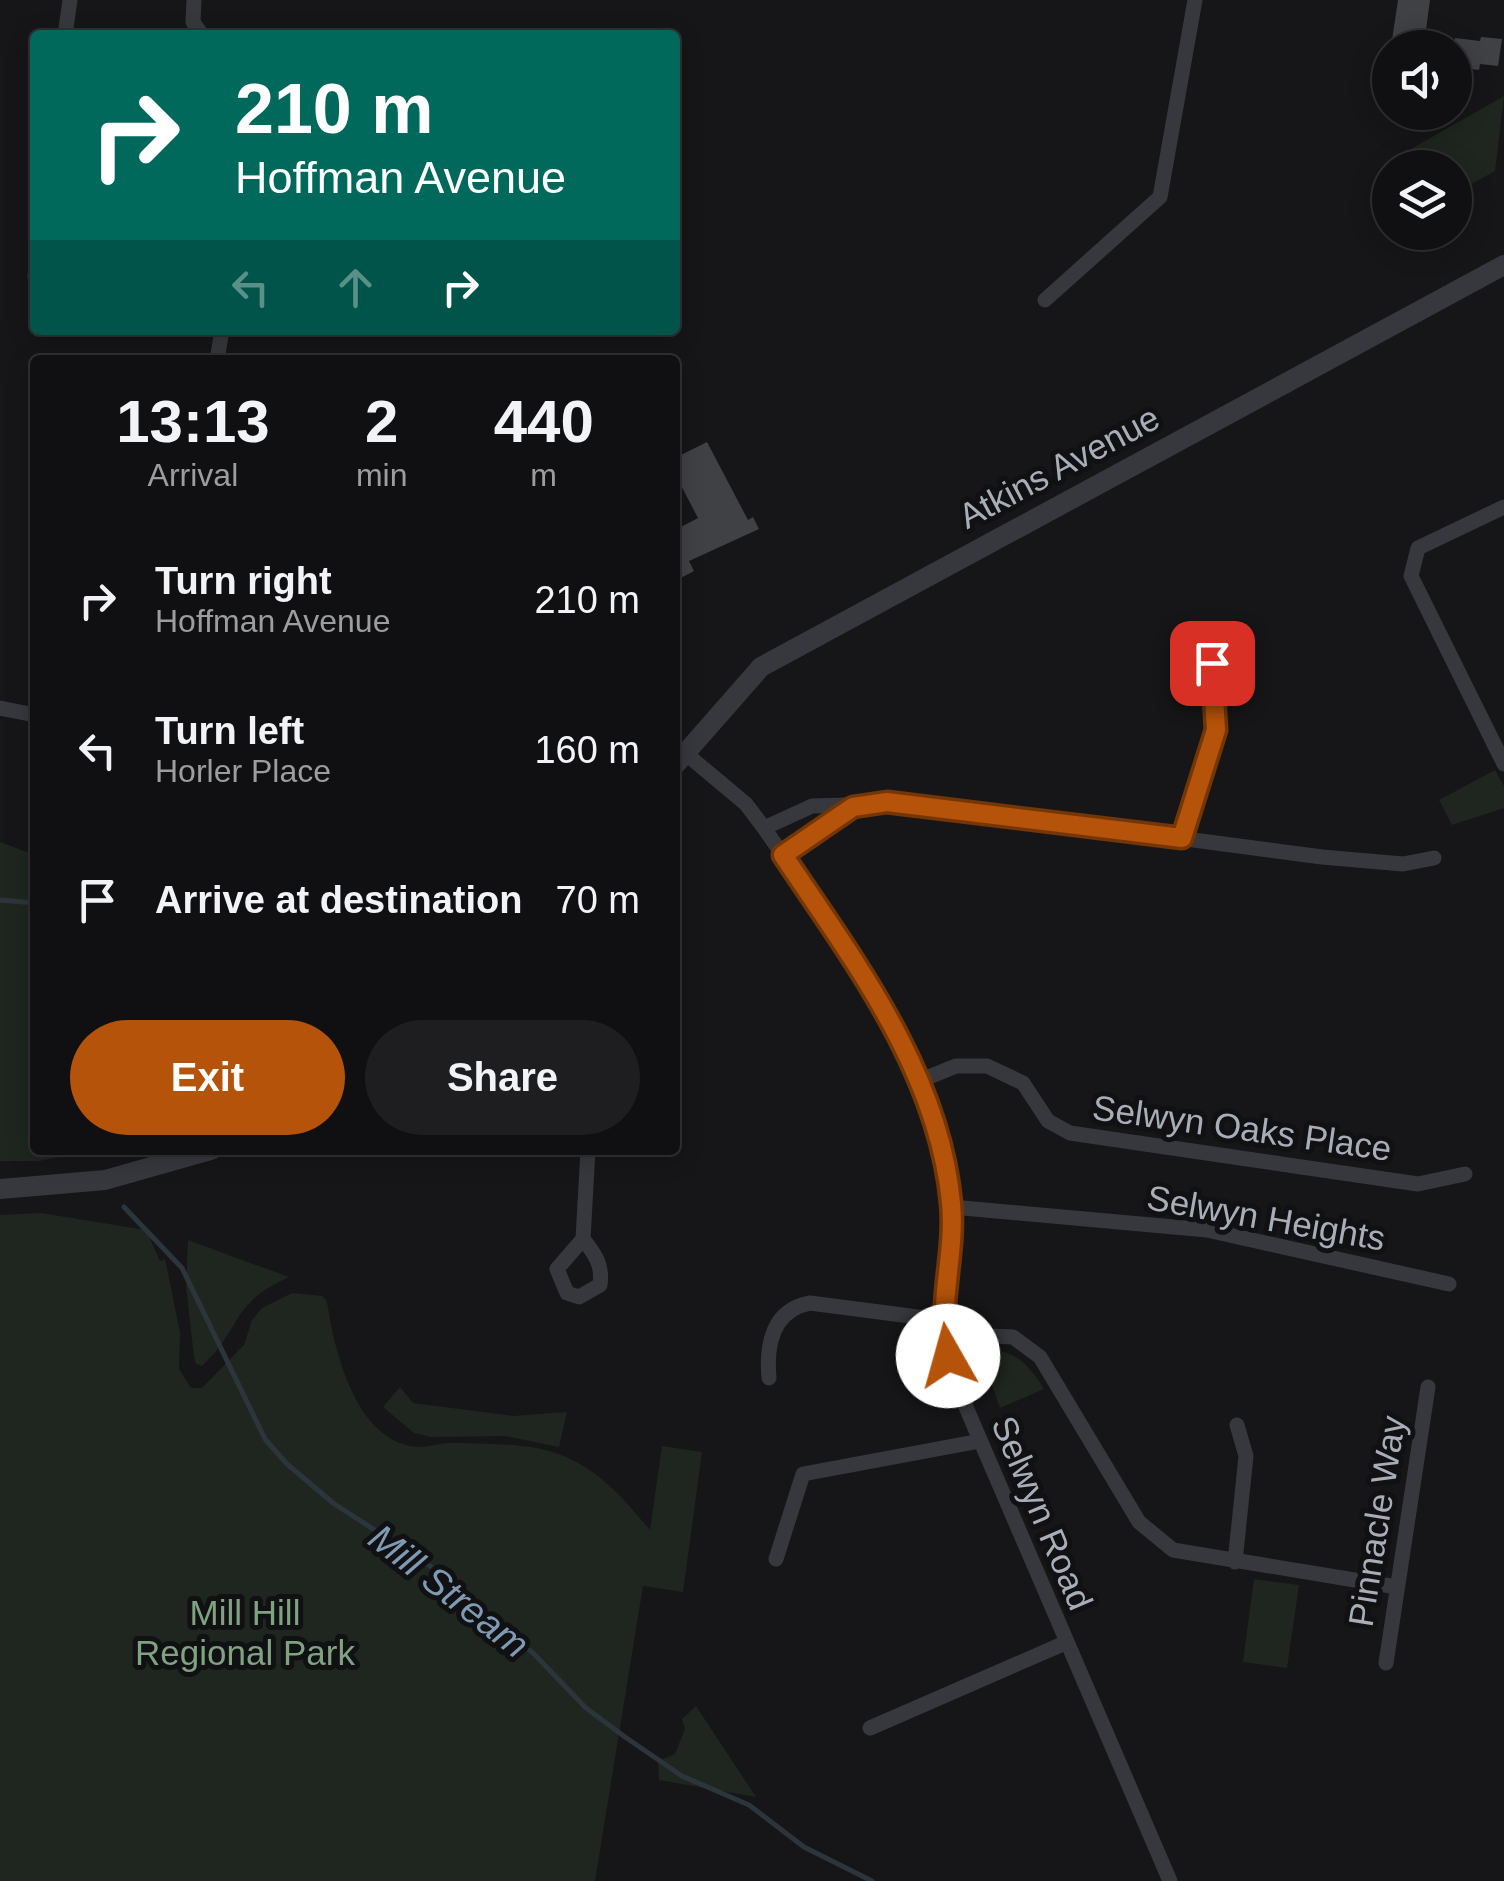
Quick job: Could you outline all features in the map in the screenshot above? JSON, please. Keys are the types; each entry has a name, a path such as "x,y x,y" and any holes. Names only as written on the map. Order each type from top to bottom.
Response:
{"street":[{"path":"67,30 70,0"},
{"path":"194,0 193,22 199,30"},
{"path":"1044,300 1160,197 1194,0"},
{"name":"Atkins Avenue","path":"680,759 761,667 1504,265"},
{"path":"1504,507 1418,548 1410,576 1504,764"},
{"path":"1182,838 1216,730 1212,663"},
{"path":"0,708 30,714"},
{"name":"Selwyn Road","path":"680,759 746,804 764,828 871,988 919,1081 940,1135 952,1207 942,1327 953,1377 1170,1881"},
{"path":"764,828 798,809 914,803 1403,864 1434,858"},
{"path":"783,855 853,807"},
{"name":"Selwyn Oaks Place","path":"919,1081 956,1066 987,1066 1023,1083 1048,1121 1070,1132 1418,1184 1466,1174"},
{"path":"0,1189 106,1180 194,1155"},
{"path":"583,1239 588,1155"},
{"name":"Selwyn Heights","path":"952,1207 1207,1230 1449,1284"},
{"path":"768,1378 770,1341 785,1313 810,1303 1013,1336 1040,1357 1139,1522 1173,1550 1397,1587"},
{"name":"Pinnacle Way","path":"1386,1663 1428,1387"},
{"path":"1235,1562 1246,1456 1237,1425"},
{"path":"776,1559 803,1474 980,1441"},
{"path":"870,1728 1065,1643"}],"green space":[{"path":"1504,96 1495,171 1472,184 1472,150 1411,150 1444,130 1472,130 1472,114"},
{"path":"1495,770 1504,786 1504,808 1452,825 1439,800"},
{"path":"0,842 30,853 30,1155 69,1155 39,1161 0,1161"},
{"name":"Mill Hill Regional Park","path":"41,1213 146,1230 160,1261 165,1259 180,1332 179,1369 191,1388 202,1388 244,1345 252,1320 262,1308 292,1293 322,1296 327,1301 335,1344 352,1391 379,1430 397,1442 419,1447 449,1443 509,1445 559,1454 603,1480 650,1530 662,1446 702,1452 683,1592 643,1586 595,1881 0,1881 0,1215"},
{"path":"188,1240 289,1277 246,1306 202,1366 196,1364 194,1357 186,1286"},
{"path":"980,1351 1010,1354 1032,1372 1044,1389 1000,1408"},
{"path":"400,1387 413,1403 513,1416 567,1412 559,1447 505,1436 431,1437 414,1433 383,1407"},
{"path":"1254,1579 1299,1585 1287,1668 1243,1662"},
{"path":"696,1706 756,1797 659,1780 658,1761 675,1754 685,1729 682,1719"}],"building":[{"path":"1398,0 1430,0 1426,30 1394,30"},
{"path":"1481,37 1502,39 1498,66 1480,64 1479,70 1472,69 1472,40 1480,41"},
{"path":"707,442 748,520 753,517 759,529 689,561 694,571 680,578 680,527 698,518 680,484 680,456"}],"waterway":[{"name":"Mill Stream","path":"0,900 30,903"},
{"name":"Mill Stream","path":"124,1207 182,1268 265,1439 287,1464 333,1503 430,1566 534,1654 586,1708 625,1737 682,1776 749,1805 804,1847 872,1881"}],"route":[{"path":"948,1356 941,1320 952,1207 940,1135 919,1081 871,988 783,855 853,807 887,802 1182,838 1216,730 1212,663"}]}
